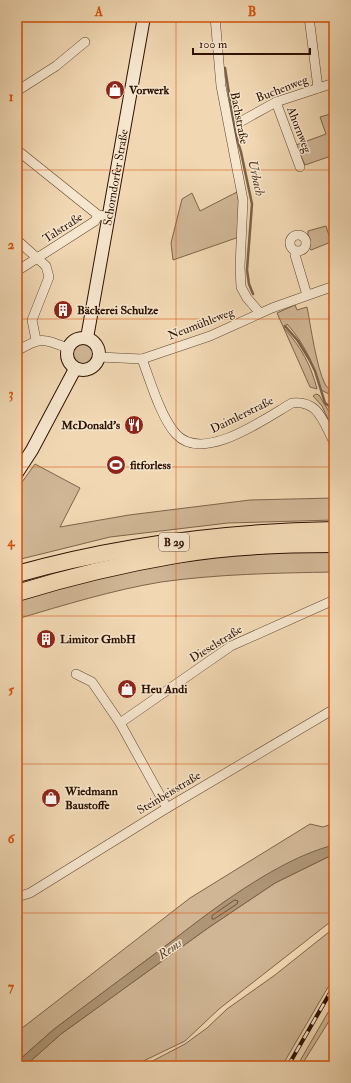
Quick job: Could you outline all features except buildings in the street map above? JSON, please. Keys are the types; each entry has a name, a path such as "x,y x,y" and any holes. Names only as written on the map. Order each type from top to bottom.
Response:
{"highway":[{"name":"B 29","path":"17,574 67,560 180,541 237,534 334,530"},
{"name":"B 29","path":"17,593 66,578 177,554 239,548 334,544"}],"street":[{"name":"Schorndorfer Straße","path":"87,338 104,216 144,17"},
{"name":"Bachstraße","path":"216,17 221,86 243,200 240,268 241,286 247,298 260,313"},
{"path":"309,17 318,88"},
{"path":"17,91 56,66 85,42"},
{"name":"Buchenweg","path":"240,122 276,102 334,83"},
{"name":"Ahornweg","path":"276,102 300,167"},
{"path":"17,150 104,216"},
{"name":"Talstraße","path":"17,271 104,216"},
{"path":"17,240 38,257 46,266 49,277 32,320 36,340"},
{"path":"295,251 307,295"},
{"name":"Neumühleweg","path":"99,357 142,359 210,336 260,313 334,286"},
{"path":"80,337 87,338 98,347 99,357 90,368 81,370 75,368 68,362 66,357 67,348 74,340 80,337"},
{"path":"17,351 36,340 49,341 67,348"},
{"name":"Daimlerstraße","path":"142,359 166,418 176,434 189,442 199,445 223,440 292,403 302,402 311,405 318,411 334,442"},
{"path":"17,473 36,443 75,368"},
{"name":"Dieselstraße","path":"120,723 231,646 334,600"},
{"path":"76,674 92,682 120,723 167,808"},
{"name":"Steinbeisstraße","path":"17,897 30,893 167,808 334,709"}],"shaded area":[{"path":"334,113 334,155 305,165 296,145 326,134 320,117"},
{"path":"237,192 240,210 239,237 173,260 171,243 182,199 192,193 200,211"},
{"path":"326,226 331,242 311,250 309,248 310,239 308,231"},
{"path":"295,305 297,310 307,307 319,367 325,384 332,392 334,399 331,395 321,390 316,372 308,355 299,339 287,324 284,328 305,357 312,372 317,389 310,387 277,313"},
{"path":"81,341 90,344 93,353 90,362 81,365 72,362 69,353 72,344"},
{"path":"316,394 319,395 334,420 334,432 322,406 313,396"},
{"path":"35,464 80,488 60,527 129,515 250,500 334,498 334,520 228,523 110,537 17,560 17,489"},
{"path":"334,551 334,572 269,573 182,579 161,582 71,603 17,619 17,600 69,585 122,573 175,563 241,554"},
{"path":"334,823 334,845 299,858 271,873 224,902 53,1030 17,1062 17,1032 190,898 310,824 323,827"},
{"path":"334,854 334,919 219,1009 185,1041 133,1066 25,1066 61,1034 208,928 275,883"},
{"path":"334,928 334,977 282,1066 143,1066 185,1044 207,1028 227,1009 275,975"},
{"path":"334,1002 334,1013 301,1066 297,1066"}],"water":[{"name":"Rems","path":"334,845 334,854 275,883 208,928 61,1034 25,1066 17,1066 17,1062 53,1030 222,903 267,874 290,862 312,852"}],"waterway":[{"name":"Urbach","path":"225,68 235,132 241,152 252,204 247,270 249,284 253,294"},
{"name":"Urbach","path":"285,326 298,341 309,359 315,371 325,403 329,406 334,417"}],"railway":[{"path":"288,1066 334,986"}],"place":[{"name":"Vorwerk","path":"115,90"},
{"name":"Bäckerei Schulze","path":"63,310"},
{"name":"McDonald's","path":"134,425"},
{"name":"fitforless","path":"116,465"},
{"name":"Limitor GmbH","path":"46,639"},
{"name":"Heu Andi","path":"127,689"},
{"name":"Wiedmann Baustoffe","path":"51,798"}]}
